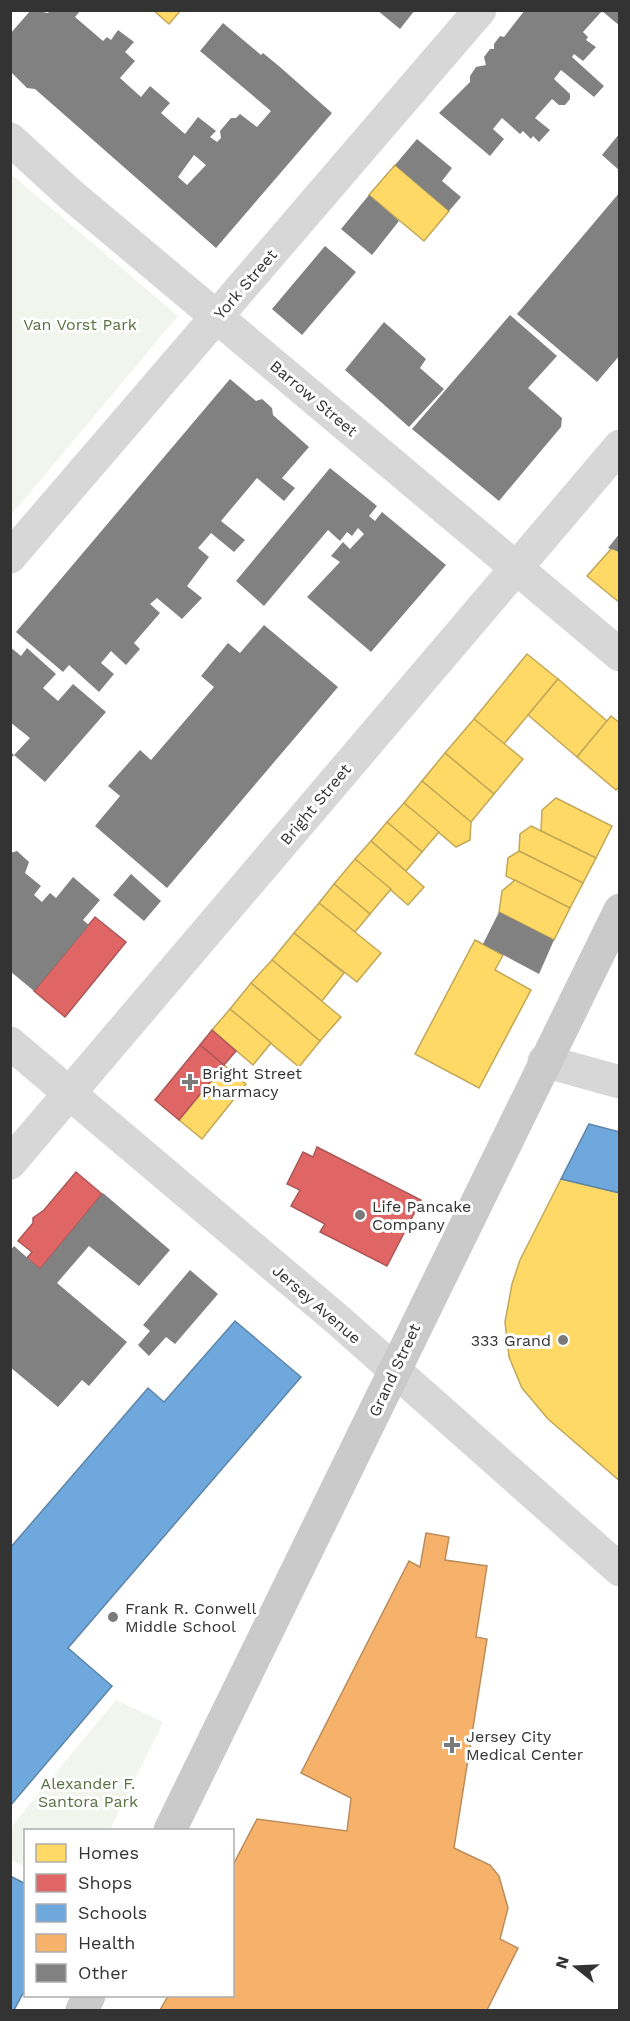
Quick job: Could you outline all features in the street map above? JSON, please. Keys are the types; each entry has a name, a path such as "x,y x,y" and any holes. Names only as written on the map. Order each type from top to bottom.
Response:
{"main road":[{"name":"Grand Street","path":"170,1829 392,1371 620,910"}],"street":[{"name":"York Street","path":"10,557 480,10"},
{"name":"Barrow Street","path":"10,139 70,194 620,655"},
{"name":"Bright Street","path":"10,1163 620,446"},
{"name":"Jersey Avenue","path":"10,1043 338,1320 392,1371 620,1570"},
{"path":"544,1061 620,1082"}],"green space":[{"name":"Van Vorst Park","path":"10,174 178,316 11,515"},
{"name":"Alexander F. Santora Park","path":"116,1700 163,1722 110,1829 24,1829 24,1866 11,1860 11,1827"}],"building: Homes":[{"path":"153,10 181,10 169,24"},
{"path":"395,165 449,211 424,241 369,195"},
{"path":"612,548 620,552 620,603 587,576"},
{"path":"527,654 558,679 504,744 474,719"},
{"path":"558,679 607,721 577,757 528,715"},
{"path":"611,716 620,723 620,786 616,790 577,757"},
{"path":"474,719 523,759 494,794 445,753"},
{"path":"445,753 494,794 471,822 422,781"},
{"path":"422,781 471,822 470,840 456,847 404,803"},
{"path":"556,798 612,826 596,858 541,831 542,810"},
{"path":"404,803 439,832 422,852 387,822"},
{"path":"387,822 422,852 406,871 371,841"},
{"path":"531,826 596,858 583,883 519,851 520,834"},
{"path":"371,841 424,887 408,905 355,859"},
{"path":"519,851 583,883 570,908 506,876 508,858"},
{"path":"355,859 391,889 370,914 334,884"},
{"path":"515,880 570,908 554,940 499,912 502,891"},
{"path":"334,884 370,914 355,932 319,903"},
{"path":"319,903 381,953 357,982 294,933"},
{"path":"294,933 344,973 322,1001 272,960"},
{"path":"475,940 503,955 495,970 531,990 479,1088 415,1054"},
{"path":"272,960 341,1017 320,1041 251,983"},
{"path":"251,983 320,1041 299,1067 230,1009"},
{"path":"230,1009 271,1043 253,1065 212,1030"},
{"path":"224,1065 246,1084 202,1139 179,1120"},
{"name":"333 Grand","path":"561,1179 620,1193 620,1481 548,1419 522,1388 509,1357 505,1322 512,1284 520,1260"}],"building: Shops":[{"path":"95,917 126,942 65,1017 34,991"},
{"path":"212,1030 236,1051 224,1065 200,1045"},
{"name":"Bright Street Pharmacy","path":"200,1045 224,1065 179,1120 155,1100"},
{"name":"Life Pancake Company","path":"317,1147 421,1200 387,1266 320,1232 325,1224 291,1206 300,1190 287,1184 303,1152 313,1157"},
{"path":"76,1172 102,1194 40,1269 27,1258 32,1252 18,1241 33,1223 33,1218 44,1210"}],"building: Schools":[{"path":"589,1124 620,1132 620,1193 561,1179"},
{"path":"235,1321 301,1377 68,1648 112,1686 10,1806 10,1548 148,1388 164,1402"},
{"path":"10,1876 24,1883 24,1992 14,2010 10,2010"}],"building: Health":[{"name":"Jersey City Medical Center","path":"426,1533 449,1537 445,1560 487,1566 476,1637 487,1639 454,1848 490,1865 499,1876 508,1908 500,1939 518,1948 487,2010 160,2010 167,1997 234,1997 234,1863 257,1819 347,1831 351,1798 301,1773 409,1561 420,1567"}],"building: Other":[{"path":"31,10 48,13 50,10 81,10 75,17 103,41 107,37 111,40 118,30 134,42 125,52 135,61 120,78 141,97 150,86 170,103 161,113 185,134 198,117 216,131 210,137 217,142 221,138 220,131 231,118 236,118 240,114 257,127 271,111 200,51 223,23 261,55 263,53 280,67 332,113 216,248 35,89 27,88 10,71 10,34","holes":["194,155 206,165 187,185 178,177"]},
{"path":"377,10 415,10 400,29"},
{"path":"525,10 620,10 620,26 602,11 583,32 588,37 586,40 596,47 583,61 574,54 572,57 604,86 594,97 561,70 554,79 570,94 570,99 565,105 559,105 552,99 535,118 550,130 539,142 533,136 531,139 523,131 520,134 502,118 493,129 504,139 490,156 439,113 470,82 470,76 476,67 486,65 484,57 490,49 494,49 494,44 500,36 504,37"},
{"path":"620,133 620,171 602,155"},
{"path":"417,139 452,168 442,181 461,197 449,211 395,165"},
{"path":"620,192 620,355 597,382 517,314"},
{"path":"369,195 399,221 372,255 341,229"},
{"path":"325,246 356,272 302,335 272,309"},
{"path":"510,315 557,356 528,388 562,418 561,427 499,501 412,429"},
{"path":"384,322 426,359 420,368 444,389 409,427 345,370"},
{"path":"230,379 256,401 262,399 272,408 273,415 309,447 282,478 295,488 284,501 257,478 221,521 245,540 234,552 211,533 198,548 209,557 187,586 202,598 182,619 157,598 150,604 160,613 134,643 140,649 126,665 111,651 101,663 114,674 99,692 69,665 63,672 16,632"},
{"path":"330,468 377,506 369,516 375,521 382,512 446,565 371,652 307,597 340,562 331,556 343,542 350,549 364,534 358,528 352,536 347,532 340,541 328,530 264,606 236,581"},
{"path":"620,533 620,552 608,548"},
{"path":"264,625 338,687 167,888 95,826 120,796 108,786 140,750 151,760 214,687 201,676 228,643 240,653"},
{"path":"10,647 21,656 27,648 56,674 43,688 58,701 73,684 106,712 45,782 14,755 30,738 10,722"},
{"path":"17,851 29,862 25,873 41,886 34,895 42,902 50,893 56,898 73,877 100,900 83,920 89,925 34,991 10,971 10,853"},
{"path":"131,874 161,901 144,921 113,895"},
{"path":"499,912 554,940 539,974 483,944"},
{"path":"103,1193 170,1250 139,1286 89,1246 57,1283 127,1342 89,1386 82,1380 58,1407 10,1367 10,1251 14,1246 40,1269"},
{"path":"190,1270 218,1294 175,1344 166,1337 149,1356 138,1345 150,1331 143,1325"}],"place":[{"name":"Bright Street Pharmacy","path":"190,1082"},
{"name":"Life Pancake Company","path":"360,1215"},
{"name":"333 Grand","path":"563,1340"},
{"name":"Frank R. Conwell Middle School","path":"113,1617"},
{"name":"Jersey City Medical Center","path":"452,1745"}]}
